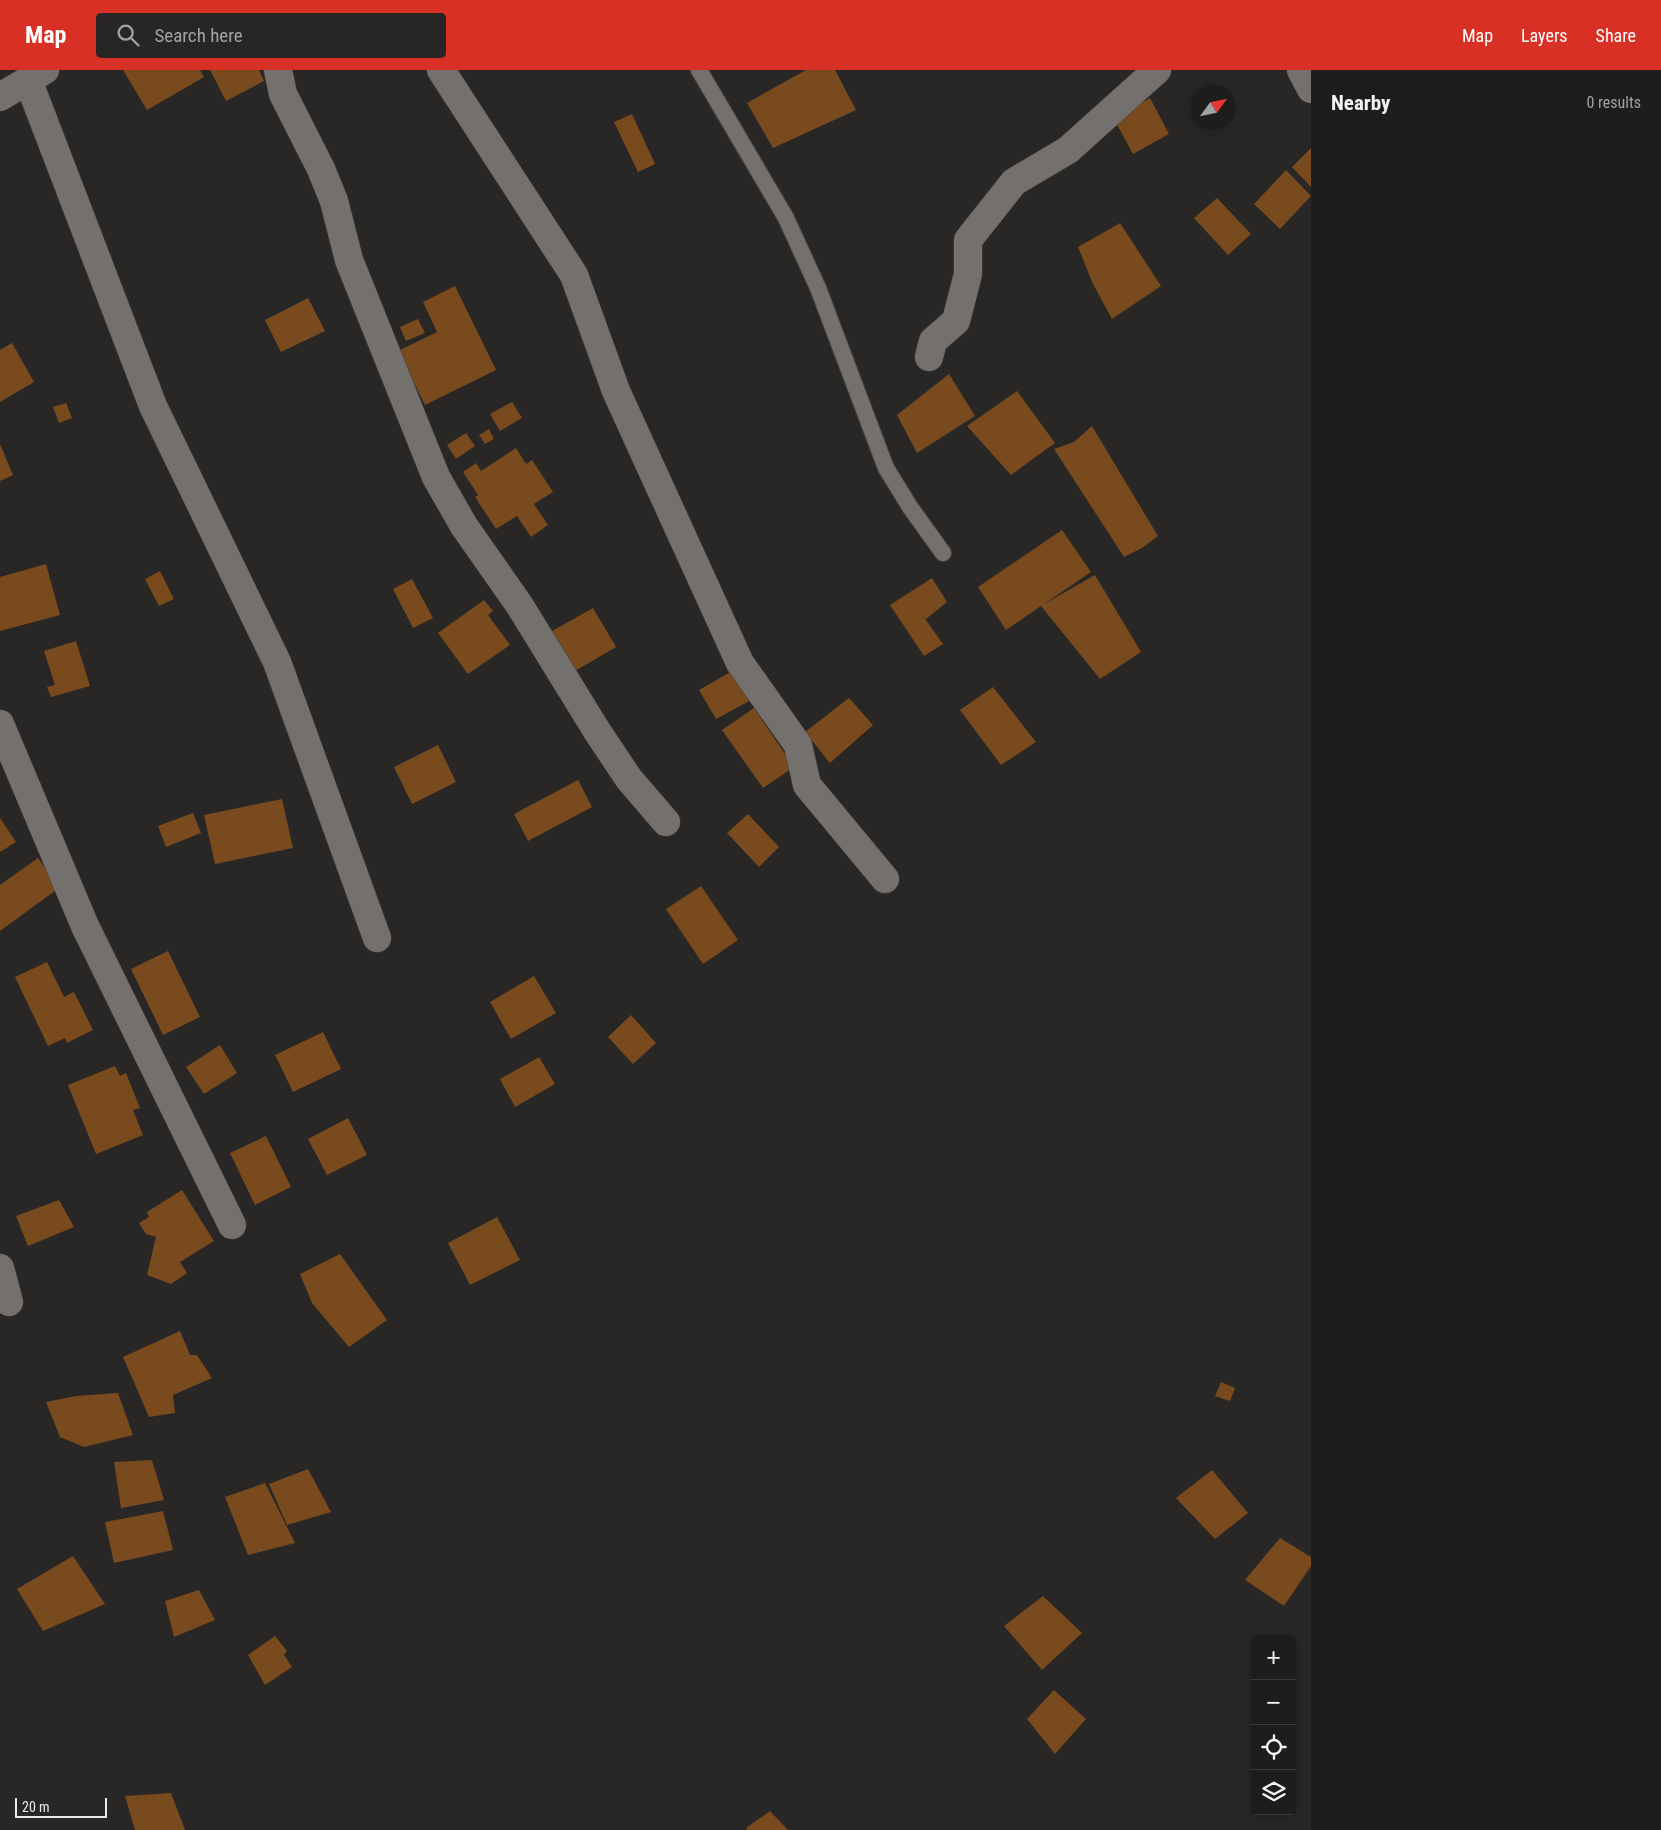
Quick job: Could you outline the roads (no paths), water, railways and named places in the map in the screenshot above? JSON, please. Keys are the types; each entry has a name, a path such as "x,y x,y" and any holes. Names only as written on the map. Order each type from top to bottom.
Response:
{"street":[{"path":"278,70 283,94 321,169 334,201 349,260 436,477 464,526 520,606 597,731 629,779 666,822"},
{"path":"441,70 574,275 616,391 740,663 798,745 807,785 885,879"},
{"path":"928,357 933,341 956,321 968,274 968,240 1014,182 1068,150 1157,70"},
{"path":"1301,70 1311,89"},
{"path":"0,97 37,75 153,406 277,662 376,938"},
{"path":"0,724 85,926 232,1226"},
{"path":"0,1268 9,1302"}],"lane":[{"path":"699,70 786,218 818,288 886,468 942,553"}]}
